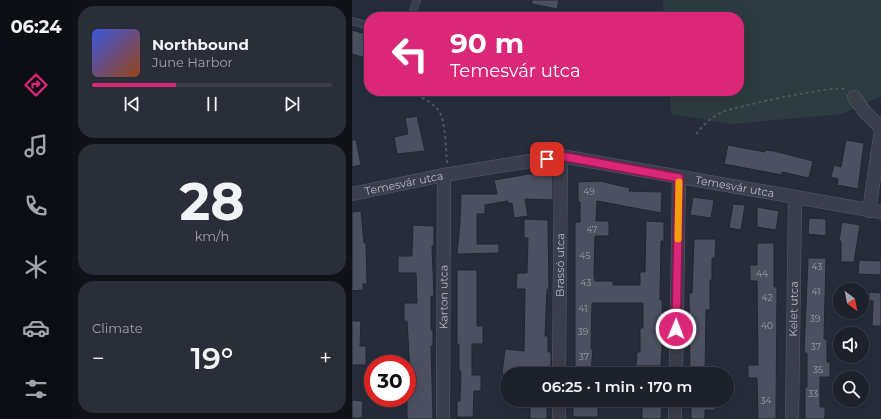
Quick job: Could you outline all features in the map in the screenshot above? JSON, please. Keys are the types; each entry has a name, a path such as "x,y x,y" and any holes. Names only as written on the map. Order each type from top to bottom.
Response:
{"street":[{"path":"854,97 865,112 881,129 875,212"},
{"name":"Temesvár utca","path":"352,194 446,175 561,156 875,212"},
{"name":"Brassó utca","path":"559,367 561,156"},
{"name":"Karton utca","path":"443,419 446,175"},
{"path":"676,367 679,178"},
{"name":"Kelet utca","path":"792,419 795,198"},
{"path":"559,407 559,419"},
{"path":"675,407 675,419"}],"lane":[{"path":"413,12 417,0"},
{"path":"352,21 364,25"}],"path":[{"path":"696,134 706,122 721,113 764,100 845,88 854,97"},
{"path":"419,96 424,98 440,113 446,144 446,175"}],"shaded area":[{"path":"663,0 881,0 881,97 842,114 732,124 671,114 670,96 744,96 744,12 664,12"}],"building":[{"path":"532,0 559,0 557,9 532,4"},
{"path":"352,30 364,34 364,58 352,54"},
{"path":"417,116 425,151 397,154 394,137 408,134 405,118"},
{"path":"352,140 356,140 361,165 352,167"},
{"path":"846,140 864,143 858,189 837,185 838,179 831,177 834,165 841,167"},
{"path":"728,145 765,152 765,150 774,151 813,161 809,178 782,172 782,175 724,164"},
{"path":"529,174 553,174 553,200 525,199 528,216 514,218 512,203 508,204 508,201 485,205 485,214 477,214 477,244 499,244 499,253 457,254 461,194 497,194 494,180"},
{"path":"600,181 630,188 629,191 662,192 661,213 597,201 596,221 609,221 609,236 595,236 594,275 595,281 613,281 613,285 640,285 640,272 645,272 646,221 664,222 664,241 661,241 660,300 662,300 663,328 661,366 636,366 637,352 640,352 640,328 643,328 643,303 592,303 591,349 593,349 592,367 575,367 575,222 580,222 578,182"},
{"path":"693,197 714,200 711,218 690,215"},
{"path":"733,204 745,205 741,230 729,228"},
{"path":"757,207 779,211 776,230 757,227"},
{"path":"361,211 364,243 366,243 367,284 363,284 363,290 352,291 352,212"},
{"path":"809,218 826,219 826,236 808,234"},
{"path":"524,219 548,220 549,289 547,289 545,336 548,336 548,352 551,352 551,367 503,367 505,349 524,351 525,289 516,289 517,273 527,273 528,238 524,238"},
{"path":"842,222 860,225 854,262 841,262 841,241 839,241"},
{"path":"413,225 434,226 434,246 432,246 434,296 431,296 431,330 433,330 433,346 431,346 433,419 407,419 407,407 416,407 416,355 409,355 407,321 404,321 404,303 417,303 416,273 398,273 398,256 412,256"},
{"path":"694,239 716,239 715,258 712,258 712,280 710,280 710,310 706,310 705,367 690,367 689,293 692,293"},
{"path":"757,243 774,243 774,287 777,287 776,419 758,419 757,378 748,378 748,365 758,365 757,281 750,281 750,265 757,265"},
{"path":"808,258 826,258 824,339 827,339 827,362 830,362 830,377 820,377 820,407 825,407 825,419 805,419 807,353 804,353"},
{"path":"859,260 881,261 881,275 858,274"},
{"path":"457,270 477,270 477,326 483,326 483,344 472,344 472,375 481,375 481,391 474,391 473,417 457,417 457,401 460,401 461,371 459,371 459,344 457,344"},
{"path":"869,292 881,293 881,326 872,326 873,301 869,301"},
{"path":"352,321 361,321 360,346 366,346 364,365 352,365"},
{"path":"352,400 363,401 362,418 352,418"},
{"path":"530,407 547,407 547,419 530,419"},
{"path":"573,407 598,407 598,417 573,417"},
{"path":"642,407 662,407 661,419 642,419"},
{"path":"691,407 715,407 715,410 705,410 705,419 691,419"}],"slow traffic":[{"path":"678,239 679,182"}],"route":[{"path":"547,159 561,156 679,178 676,329"}]}
